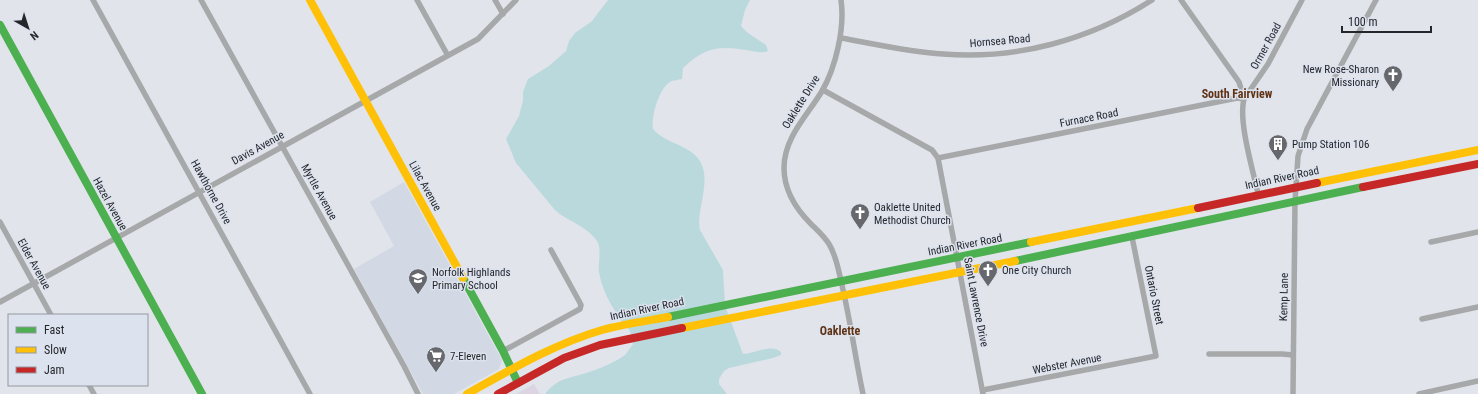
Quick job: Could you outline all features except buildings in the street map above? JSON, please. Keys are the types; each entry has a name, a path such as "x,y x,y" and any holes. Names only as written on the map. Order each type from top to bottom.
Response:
{"main road":[{"name":"Lilac Avenue","path":"310,0 503,351 518,383"},
{"name":"Hazel Avenue","path":"0,25 202,394"},
{"name":"Indian River Road","path":"467,394 568,342 590,333 956,258 1295,186 1478,150"},
{"path":"498,394 564,358 593,347 1478,164"}],"street":[{"name":"Hawthorne Drive","path":"94,0 310,394"},
{"name":"Myrtle Avenue","path":"201,0 418,394"},
{"path":"418,0 447,54"},
{"path":"495,0 503,14"},
{"name":"Davis Avenue","path":"0,302 447,54 478,39 516,0"},
{"name":"Oaklette Drive","path":"842,0 841,38 829,78 823,90 799,123 791,139 785,160 784,176 791,198 798,210 829,243 835,256 844,294 863,394"},
{"name":"Hornsea Road","path":"841,38 944,54 1013,52 1060,42 1093,32 1113,23 1152,0"},
{"path":"1181,0 1239,82 1244,99 1242,115 1258,194"},
{"name":"Ormer Road","path":"1244,99 1268,64 1302,0"},
{"name":"Kemp Lane","path":"1293,394 1295,186 1298,156 1303,137 1376,0"},
{"path":"823,90 932,150 938,158"},
{"name":"Furnace Road","path":"938,158 1237,98 1244,99"},
{"name":"Saint Lawrence Drive","path":"938,158 956,258 983,392"},
{"name":"Elder Avenue","path":"0,222 50,314"},
{"path":"1431,242 1478,232"},
{"name":"Ontario Street","path":"1132,236 1156,356"},
{"path":"503,351 580,309 581,305 551,250"},
{"path":"1422,320 1478,307"},
{"path":"1209,354 1293,355"},
{"name":"Webster Avenue","path":"983,392 1156,356"},
{"path":"1419,394 1478,381"}],"shaded area":[{"name":"Norfolk Highlands Primary School","path":"404,182 502,360 499,369 454,394 423,394 354,269 394,246 370,202"},
{"path":"534,384 540,394 516,394"}],"water":[{"path":"608,0 750,0 745,10 741,26 748,33 766,45 768,51 760,52 719,48 705,52 698,56 683,68 682,79 671,81 662,90 653,117 653,129 657,133 690,151 701,163 704,172 704,192 700,212 700,230 723,270 725,306 743,354 768,349 781,352 781,355 773,358 729,368 724,371 719,379 719,384 727,394 545,394 550,388 560,381 596,370 619,359 626,354 633,344 632,336 614,309 602,285 599,272 600,252 597,241 588,231 555,210 516,163 506,139 519,116 523,101 523,92 528,79 549,66 566,51 569,41 575,33 592,21"}],"traffic: fast":[{"path":"0,25 202,394"},
{"path":"1015,261 1363,187"},
{"path":"668,317 1031,242"},
{"path":"463,278 503,351 518,383"}],"traffic: slow":[{"path":"310,0 463,278"},
{"path":"1317,183 1478,150"},
{"path":"1031,242 1198,208"},
{"path":"682,328 1015,261"},
{"path":"467,394 533,358 584,336 618,326 668,317"}],"traffic: jam":[{"path":"1363,187 1478,164"},
{"path":"1198,208 1317,183"},
{"path":"498,394 564,358 600,345 682,328"}],"place":[{"name":"New Rose-Sharon Missionary","path":"1393,92"},
{"name":"Pump Station 106","path":"1278,161"},
{"name":"Oaklette United Methodist Church","path":"860,230"},
{"name":"One City Church","path":"988,287"},
{"name":"Norfolk Highlands Primary School","path":"418,295"},
{"name":"7-Eleven","path":"436,373"}],"district":[{"name":"South Fairview","path":"1237,94"},
{"name":"Oaklette","path":"840,331"}]}
